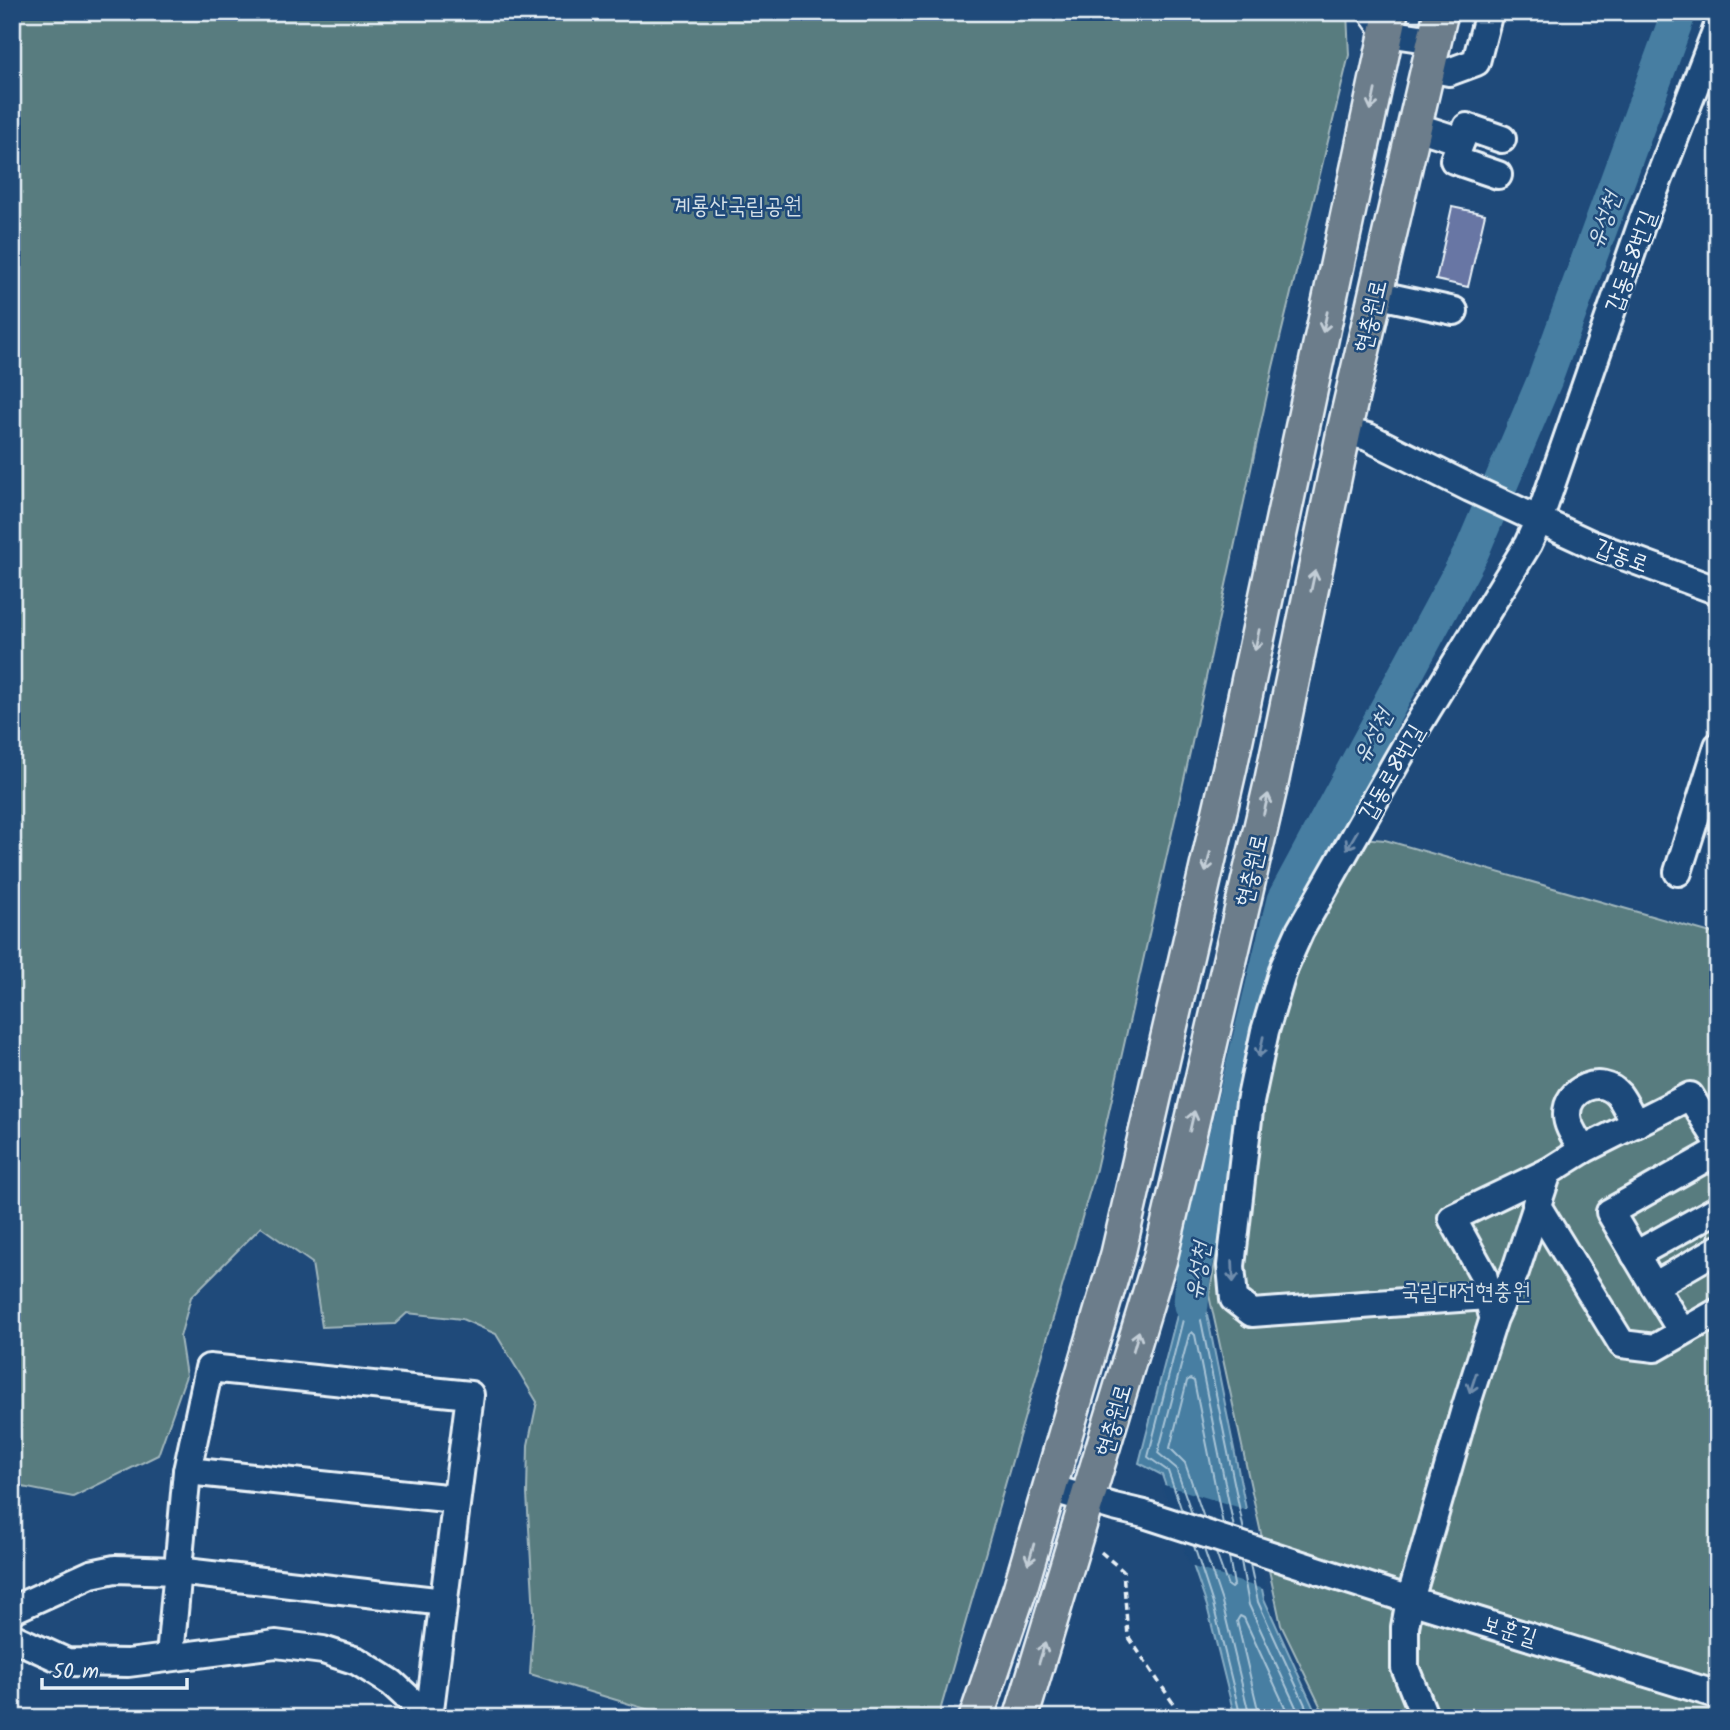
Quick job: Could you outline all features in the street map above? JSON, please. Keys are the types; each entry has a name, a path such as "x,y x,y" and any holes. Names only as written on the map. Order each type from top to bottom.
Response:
{"main road":[{"name":"현충원로","path":"976,1718 1020,1589 1121,1240 1230,767 1383,19"},
{"name":"현충원로","path":"1021,1718 1160,1259 1271,784 1344,431 1434,40"}],"street":[{"path":"1383,19 1434,40 1449,72 1476,62 1489,12"},
{"name":"갑동로8번길","path":"1490,1307 1449,1299 1252,1313 1234,1299 1231,1266 1250,1102 1265,1031 1284,967 1300,931 1410,738 1528,544 1534,517 1643,220 1718,26"},
{"path":"1414,126 1461,141"},
{"path":"1498,175 1454,160 1467,127 1502,139"},
{"path":"1376,294 1454,311"},
{"name":"갑동로","path":"1344,431 1368,437 1591,544 1718,591"},
{"path":"1678,872 1718,746"},
{"path":"1583,1150 1568,1123 1567,1113 1569,1103 1582,1088 1601,1085 1611,1088 1636,1124"},
{"path":"1490,1307 1483,1274 1452,1219 1690,1097 1717,1141 1610,1212 1682,1332"},
{"path":"1425,1718 1405,1668 1405,1627 1409,1600 1490,1307 1515,1272 1548,1171"},
{"path":"1536,1204 1622,1344 1654,1348 1718,1312"},
{"path":"1635,1255 1718,1209"},
{"path":"1654,1286 1718,1249"},
{"path":"170,1656 187,1471 209,1368 470,1395 430,1717"},
{"path":"187,1471 455,1499"},
{"name":"보훈길","path":"1050,1488 1144,1514 1409,1600 1718,1695"},
{"path":"12,1610 91,1574 115,1569 177,1571 444,1602"},
{"path":"12,1637 67,1662 128,1663 275,1644 323,1650 357,1661 392,1683 430,1717"}],"path":[{"path":"1101,1552 1123,1572 1129,1636 1183,1718"}],"green space":[{"name":"계룡산국립공원","path":"12,12 1347,12 1349,55 1273,367 1096,1169 938,1718 676,1718 530,1674 534,1613 527,1494 528,1445 537,1402 496,1334 462,1319 407,1313 395,1324 322,1327 312,1263 261,1227 191,1297 180,1337 186,1376 158,1455 73,1497 12,1485"},
{"name":"국립대전현충원","path":"1324,835 1385,840 1718,935 1718,1718 1326,1718 1281,1625 1209,1295 1266,993"}],"water":[{"path":"1192,1257 1207,1262 1203,1294 1264,1599 1318,1718 1235,1718 1207,1606 1162,1475 1139,1463"}],"pier":[{"path":"1161,1484 1251,1511 1266,1590 1190,1566"}],"building":[{"path":"1452,207 1485,214 1468,287 1436,280"}],"waterway":[{"name":"유성천","path":"1191,1305 1193,1273 1284,900 1472,551 1545,379 1679,12"}]}
